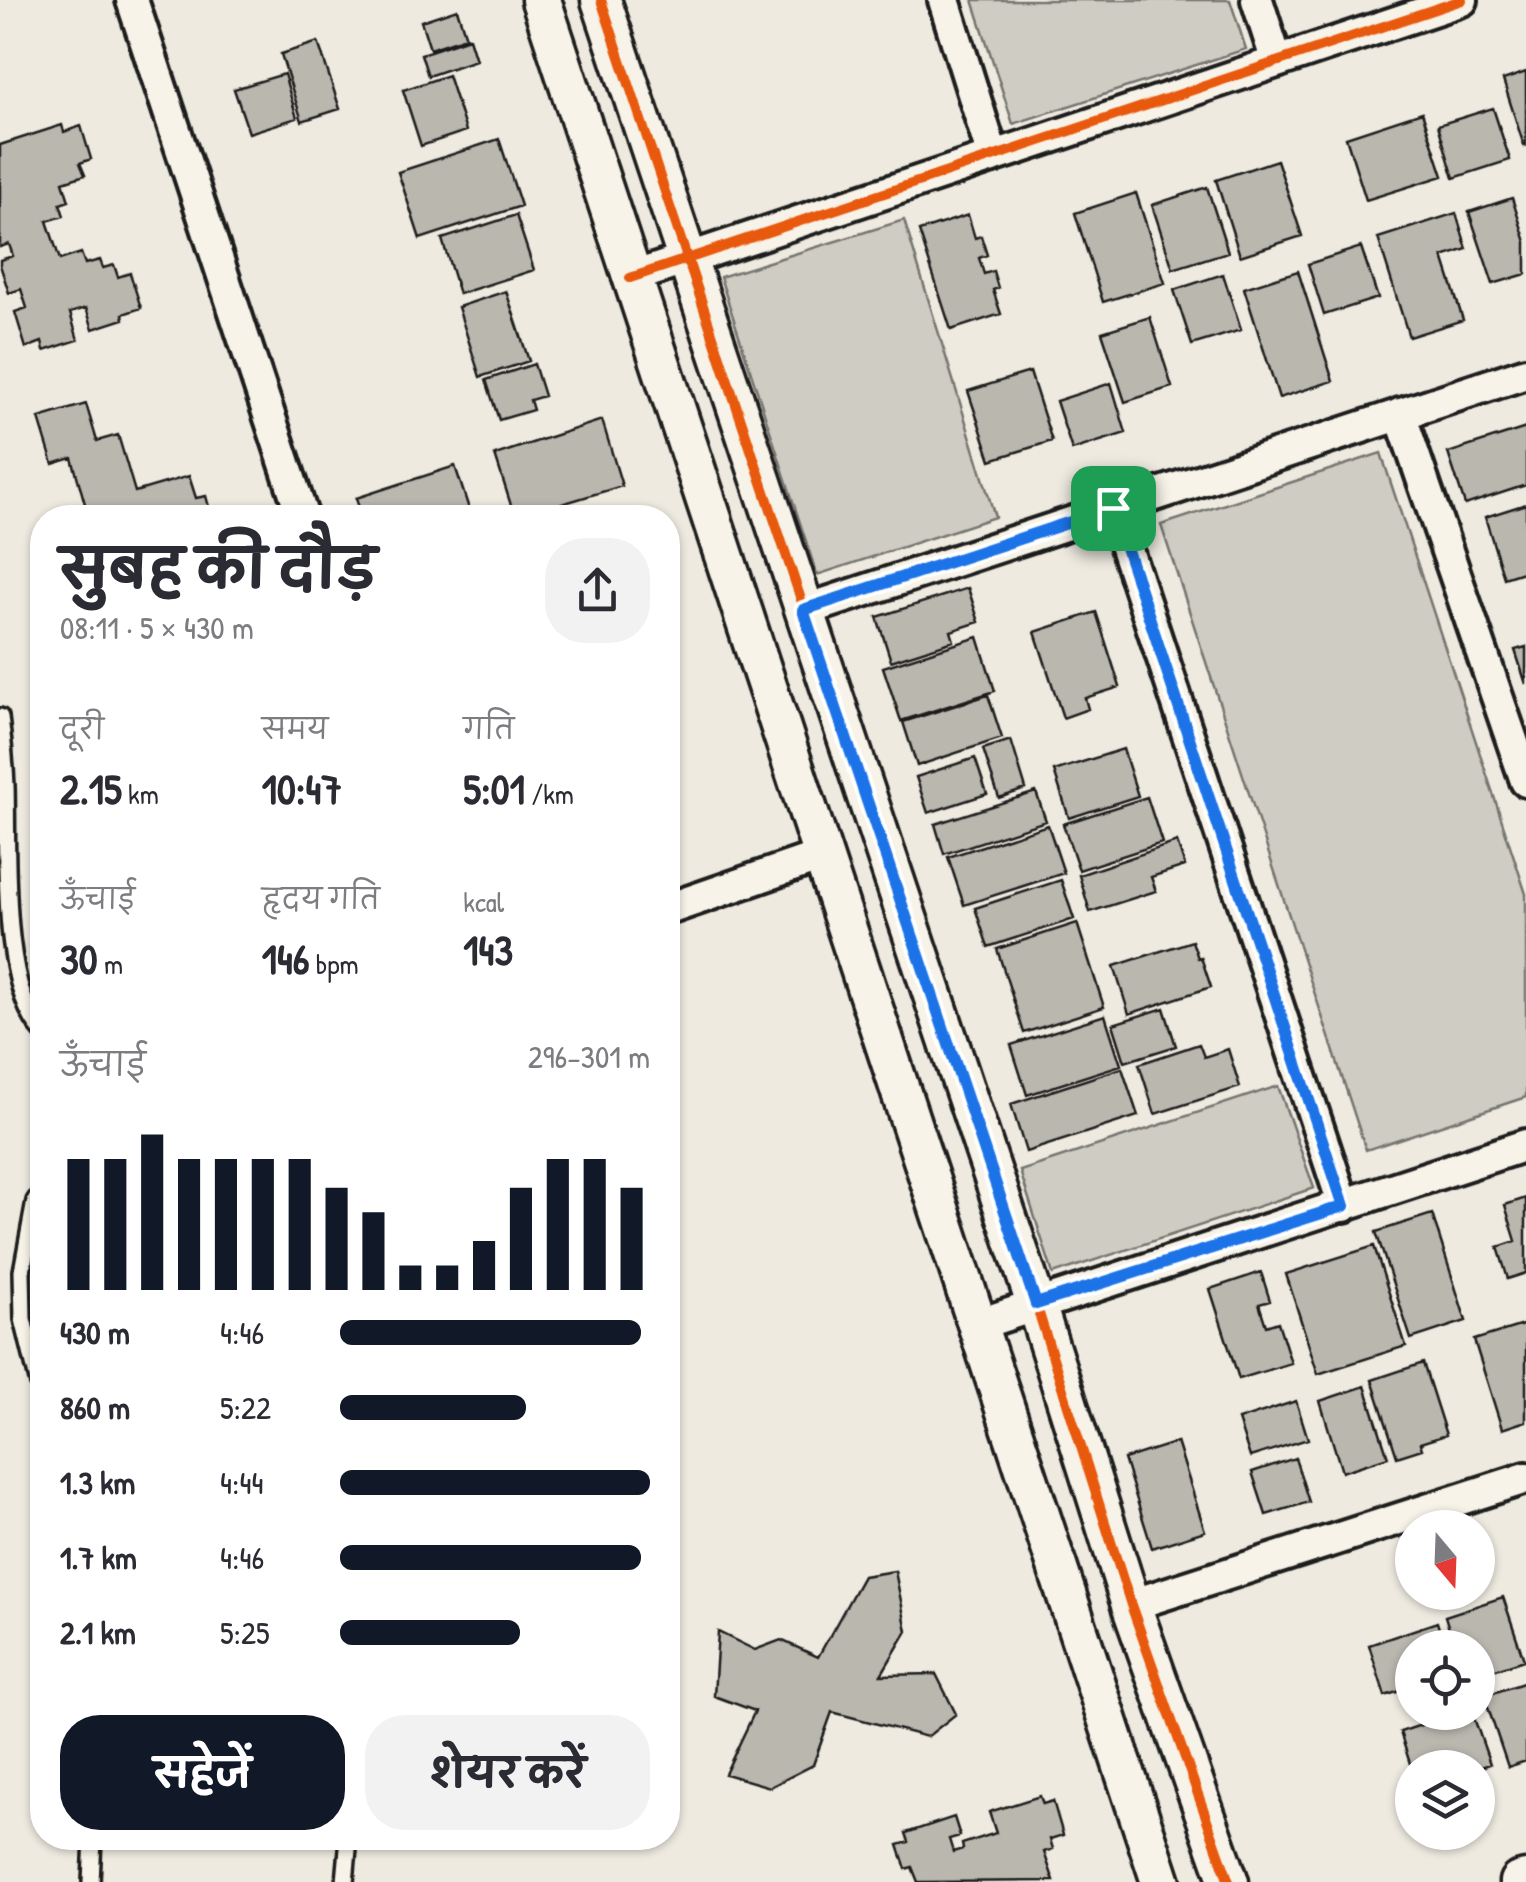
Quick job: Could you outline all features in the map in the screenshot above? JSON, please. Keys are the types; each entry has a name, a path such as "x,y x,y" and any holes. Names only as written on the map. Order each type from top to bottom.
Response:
{"street":[{"path":"132,0 298,505"},
{"path":"542,0 630,278 1161,1882"},
{"path":"601,0 1036,1304 1131,1605 1229,1882"},
{"path":"944,0 993,157"},
{"path":"1256,0 1277,62"},
{"path":"630,278 1462,0"},
{"path":"803,610 1526,373"},
{"path":"1400,414 1526,781"},
{"path":"1113,508 1344,1206"},
{"path":"680,905 821,856"},
{"path":"976,1325 1526,1146"},
{"path":"1131,1605 1526,1478"},
{"path":"1518,1882 1526,1880"}],"lane":[{"path":"0,717 6,787 2,922 18,996 30,1014"},
{"path":"30,1228 22,1271 23,1319 30,1348"},
{"path":"91,1882 92,1850"},
{"path":"345,1882 348,1850"}],"shaded area":[{"path":"973,0 1230,0 1246,49 1013,124"},
{"path":"904,220 995,517 817,575 720,277"},
{"path":"1381,453 1526,894 1526,1097 1366,1150 1161,525"},
{"path":"1278,1086 1314,1188 1053,1274 1020,1171"}],"building":[{"path":"457,9 466,37 430,49 421,21"},
{"path":"469,38 476,60 428,76 421,54"},
{"path":"318,42 340,109 302,121 281,54"},
{"path":"1526,72 1526,146 1524,146 1503,80"},
{"path":"284,74 297,118 249,133 234,89"},
{"path":"448,75 466,131 421,146 403,90"},
{"path":"1493,108 1510,160 1454,178 1438,125"},
{"path":"1422,112 1443,176 1366,200 1346,137"},
{"path":"62,125 64,132 81,126 91,159 80,163 85,175 63,182 69,201 60,204 64,216 47,221 60,260 81,253 85,264 100,260 103,268 114,265 118,277 130,273 141,308 123,314 124,319 93,329 86,308 70,313 78,340 44,351 42,342 26,348 15,312 27,308 21,289 9,293 0,265 0,260 13,256 9,244 0,247 0,145"},
{"path":"499,139 521,206 420,239 398,172"},
{"path":"1277,160 1302,236 1240,256 1216,180"},
{"path":"1207,187 1228,252 1173,269 1152,205"},
{"path":"1136,193 1165,283 1103,302 1075,213"},
{"path":"1512,198 1526,242 1526,274 1493,284 1469,212"},
{"path":"1456,213 1467,249 1443,257 1463,320 1409,337 1378,238"},
{"path":"516,215 534,270 459,294 442,239"},
{"path":"968,215 975,238 981,236 987,255 979,258 984,274 993,271 998,288 993,290 1001,314 951,330 919,231"},
{"path":"1361,247 1378,298 1324,315 1308,264"},
{"path":"1298,271 1333,381 1279,398 1244,288"},
{"path":"1223,274 1241,330 1192,345 1174,290"},
{"path":"506,291 529,361 480,377 458,307"},
{"path":"1150,317 1172,387 1125,402 1102,332"},
{"path":"534,364 544,396 530,400 533,410 499,420 486,380"},
{"path":"1030,372 1052,441 991,460 968,391"},
{"path":"1111,383 1126,433 1072,450 1056,401"},
{"path":"86,404 97,441 118,435 135,492 189,476 196,498 206,496 208,505 85,505 72,458 53,464 39,418"},
{"path":"602,420 622,486 558,505 511,505 495,455"},
{"path":"1526,428 1526,485 1465,505 1448,453"},
{"path":"455,466 468,505 358,505 356,498"},
{"path":"1526,504 1526,571 1504,578 1485,517"},
{"path":"968,588 979,622 951,631 954,641 891,661 877,617"},
{"path":"1096,612 1120,687 1085,698 1088,709 1063,718 1035,632"},
{"path":"978,637 995,691 901,721 883,667"},
{"path":"1526,647 1526,684 1515,650"},
{"path":"988,695 1002,738 917,766 903,722"},
{"path":"1011,740 1026,789 999,798 983,749"},
{"path":"1123,749 1138,796 1069,818 1054,771"},
{"path":"975,758 987,794 928,813 916,777"},
{"path":"1036,792 1046,821 944,854 935,824"},
{"path":"1147,797 1162,843 1079,870 1063,824"},
{"path":"1048,825 1064,873 964,905 948,857"},
{"path":"1177,842 1185,866 1151,877 1156,891 1090,912 1079,875"},
{"path":"1061,880 1074,919 988,947 975,908"},
{"path":"1077,923 1104,1007 1024,1033 997,949"},
{"path":"1192,941 1211,987 1129,1014 1114,966"},
{"path":"1164,1008 1176,1046 1125,1062 1113,1024"},
{"path":"1105,1015 1121,1065 1027,1095 1011,1045"},
{"path":"1199,1044 1204,1057 1228,1049 1240,1087 1155,1114 1139,1064"},
{"path":"1122,1068 1138,1116 1026,1152 1011,1104"},
{"path":"1526,1198 1526,1273 1508,1279 1498,1247 1516,1241 1505,1205"},
{"path":"1432,1214 1466,1321 1411,1339 1376,1232"},
{"path":"1374,1246 1406,1346 1318,1374 1286,1274"},
{"path":"1261,1272 1270,1301 1259,1304 1266,1326 1278,1322 1291,1363 1239,1379 1210,1289"},
{"path":"1526,1324 1526,1421 1502,1429 1474,1340"},
{"path":"1423,1363 1446,1435 1420,1443 1422,1449 1397,1457 1372,1380"},
{"path":"1365,1386 1388,1457 1342,1472 1320,1401"},
{"path":"1296,1401 1308,1439 1250,1457 1238,1420"},
{"path":"1177,1442 1205,1531 1152,1548 1124,1459"},
{"path":"1295,1458 1309,1502 1266,1515 1252,1472"},
{"path":"895,1571 907,1631 881,1675 936,1674 956,1714 927,1737 832,1712 813,1765 770,1787 725,1774 755,1711 714,1696 718,1632 755,1650 781,1640 818,1657 863,1576"},
{"path":"1503,1597 1524,1660 1495,1669 1495,1630 1449,1630 1445,1616 1463,1610 1495,1610 1495,1600"},
{"path":"1437,1622 1439,1630 1413,1630"},
{"path":"1395,1636 1395,1693 1385,1696 1369,1645"},
{"path":"1526,1682 1526,1761 1508,1767 1495,1729 1495,1692"},
{"path":"1478,1730 1485,1750 1406,1750 1400,1732"},
{"path":"1040,1796 1043,1804 1053,1801 1063,1835 1050,1839 1053,1849 1044,1852 1054,1881 918,1882 912,1867 906,1869 898,1845 909,1842 906,1833 954,1817 960,1836 949,1839 953,1852 963,1849 962,1844 996,1833 989,1812"}],"cycle path":[{"path":"601,0 1036,1304 1131,1605 1229,1882"},
{"path":"630,278 1462,0"}],"route":[{"path":"1113,508 1344,1206 1036,1304 803,610 1113,508"}]}
